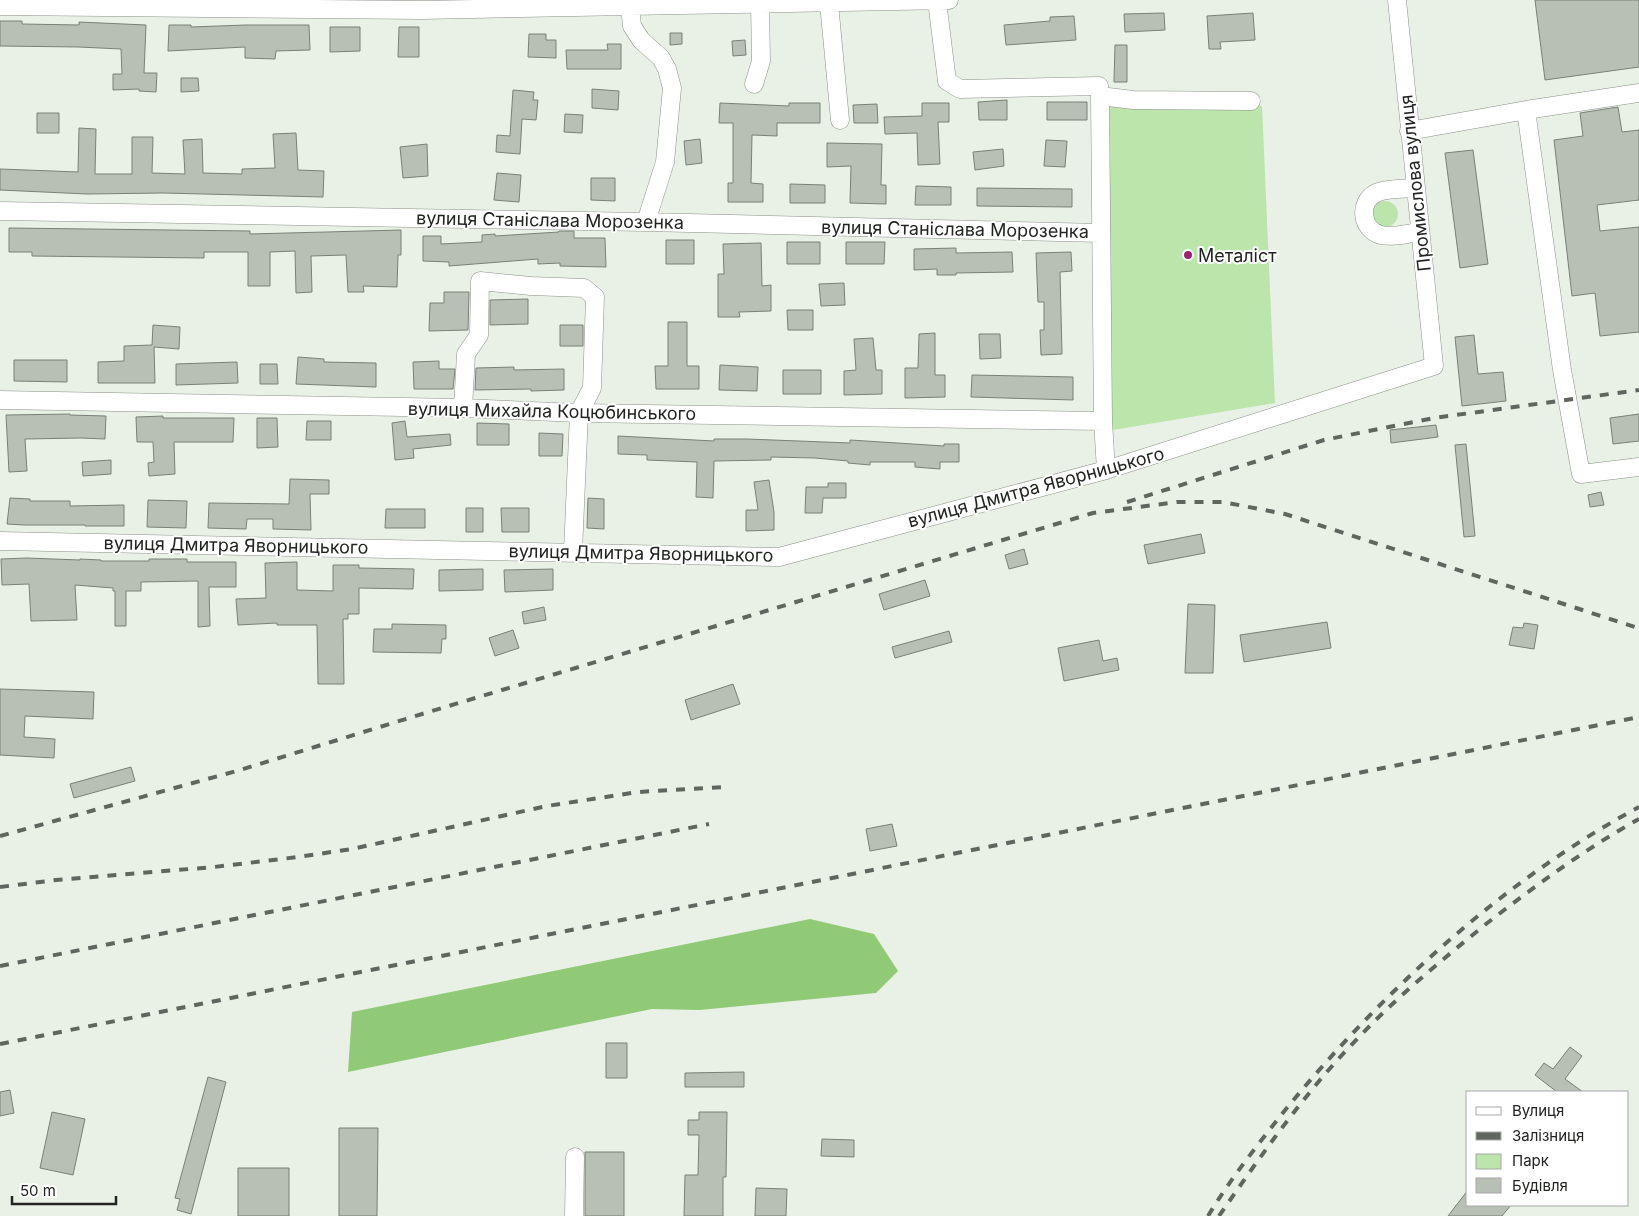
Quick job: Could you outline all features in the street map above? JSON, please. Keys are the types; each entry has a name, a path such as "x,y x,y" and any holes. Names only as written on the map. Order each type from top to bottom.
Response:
{"street":[{"path":"0,6 412,10 943,0 947,80 960,89 1099,86 1103,421 1106,470"},
{"name":"Промислова вулиця","path":"1397,0 1434,366"},
{"path":"829,3 840,120"},
{"path":"754,84 761,61 760,4"},
{"path":"630,6 632,26 641,40 661,58 668,69 672,88 664,162 646,222"},
{"path":"1409,131 1526,110 1639,93"},
{"path":"1100,96 1133,100 1251,101"},
{"path":"1526,110 1562,370 1581,474 1639,467"},
{"path":"1416,188 1376,193 1366,204 1364,219 1373,232 1379,235 1386,236 1420,232"},
{"name":"вулиця Станіслава Морозенка","path":"0,211 646,222 1101,233"},
{"path":"463,408 466,354 478,335 480,281 584,288 595,297 592,388 579,413 573,552"},
{"name":"вулиця Дмитра Яворницького","path":"0,541 779,557 1106,470 1434,366"},
{"name":"вулиця Михайла Коцюбинського","path":"0,400 463,408 579,413 1103,421"},
{"path":"574,1216 575,1157"}],"green space":[{"name":"Металіст","path":"1108,103 1262,106 1275,403 1107,431"},
{"path":"1385,201 1394,205 1398,214 1394,223 1385,227 1376,223 1372,214 1376,205"},
{"path":"810,919 874,934 898,971 876,993 700,1010 652,1009 348,1072 352,1012"}],"building":[{"path":"1535,0 1639,0 1639,67 1545,80"},
{"path":"1164,13 1165,30 1125,32 1124,14"},
{"path":"1253,13 1255,40 1220,42 1221,49 1209,49 1207,16"},
{"path":"1074,16 1076,40 1006,45 1004,25 1050,21 1050,17"},
{"path":"0,21 22,21 22,24 79,25 79,22 146,25 144,73 157,73 156,92 139,91 139,89 113,90 113,74 122,74 121,49 0,46"},
{"path":"169,25 191,25 191,27 309,25 310,50 276,51 275,59 245,58 245,47 168,51"},
{"path":"330,27 360,27 360,51 330,52"},
{"path":"399,27 419,27 419,57 398,57"},
{"path":"670,33 682,33 682,44 670,45"},
{"path":"529,34 546,34 546,40 556,40 556,58 528,57"},
{"path":"745,40 746,55 733,56 732,41"},
{"path":"607,44 621,44 621,69 567,69 566,50 608,50"},
{"path":"1115,45 1127,45 1127,82 1114,82"},
{"path":"181,78 198,78 199,91 181,92"},
{"path":"592,89 619,91 618,110 592,108"},
{"path":"513,90 534,92 533,100 538,100 536,120 522,119 520,154 496,152 497,135 510,136"},
{"path":"1007,100 1007,120 979,120 978,102"},
{"path":"1047,102 1087,102 1087,120 1047,120"},
{"path":"720,103 789,106 789,103 820,103 820,123 777,123 777,136 752,135 751,183 763,184 763,202 728,202 728,183 733,183 733,123 719,123"},
{"path":"922,103 949,103 949,122 938,122 940,164 918,165 917,133 885,134 884,117 922,116"},
{"path":"877,104 878,123 854,123 853,105"},
{"path":"1618,107 1622,132 1639,130 1639,200 1597,205 1600,231 1639,227 1639,332 1600,336 1595,293 1572,296 1554,140 1583,136 1580,113"},
{"path":"37,113 59,113 59,133 37,133"},
{"path":"565,114 583,115 582,133 564,132"},
{"path":"79,128 96,129 95,174 132,174 132,137 153,137 152,173 185,174 183,140 202,139 203,173 242,174 242,169 275,168 273,134 296,133 298,170 324,171 323,197 163,193 87,194 0,190 0,169 78,172"},
{"path":"700,139 702,163 686,165 684,141"},
{"path":"1046,140 1067,141 1065,167 1044,166"},
{"path":"827,143 882,144 881,185 886,185 886,204 850,203 851,166 827,167"},
{"path":"427,144 428,176 403,178 400,147"},
{"path":"1003,149 1004,166 975,170 973,152"},
{"path":"1473,150 1488,264 1460,268 1445,153"},
{"path":"497,173 521,175 519,202 494,200"},
{"path":"591,178 615,178 615,201 591,200"},
{"path":"790,184 825,185 825,203 790,203"},
{"path":"916,186 951,187 951,205 915,205"},
{"path":"977,188 1072,189 1072,207 977,206"},
{"path":"9,228 250,231 250,234 401,230 401,255 398,255 397,287 363,286 364,292 348,292 346,255 311,256 312,292 296,293 295,251 270,252 270,286 248,286 248,252 204,252 204,258 32,256 32,252 9,252"},
{"path":"574,231 574,238 605,238 606,267 560,266 560,263 538,264 538,259 449,266 449,262 423,261 423,236 441,236 441,244 482,242 482,235 495,234 495,236"},
{"path":"666,240 694,240 694,264 666,264"},
{"path":"787,242 820,242 820,264 787,264"},
{"path":"846,242 885,242 884,264 846,264"},
{"path":"761,243 762,286 771,285 771,311 739,312 740,317 718,317 718,274 724,274 723,244"},
{"path":"956,248 956,253 1012,252 1013,272 937,275 937,269 914,270 914,249"},
{"path":"1071,252 1072,271 1060,272 1062,354 1041,355 1040,330 1044,330 1044,302 1038,302 1036,253"},
{"path":"844,283 845,305 821,306 819,284"},
{"path":"444,292 469,292 468,330 429,331 430,303 444,303"},
{"path":"528,299 528,324 490,325 490,300"},
{"path":"787,310 813,310 813,330 788,330"},
{"path":"668,322 687,322 687,366 699,366 699,389 656,389 655,366 668,366"},
{"path":"153,325 180,327 179,349 154,347 155,383 98,383 98,362 124,361 124,346 152,345"},
{"path":"560,325 583,325 583,346 560,346"},
{"path":"935,333 935,375 945,375 945,397 905,398 905,368 918,368 919,334"},
{"path":"979,334 1000,334 1001,358 980,359"},
{"path":"1474,335 1478,374 1503,372 1506,401 1462,406 1455,337"},
{"path":"873,338 876,370 882,370 882,394 844,395 844,371 856,370 854,339"},
{"path":"298,357 324,359 324,362 376,363 376,387 296,384"},
{"path":"14,360 67,360 67,382 14,381"},
{"path":"439,361 439,369 455,369 453,389 414,389 413,362"},
{"path":"237,362 238,383 176,385 176,364"},
{"path":"260,364 277,364 278,384 260,384"},
{"path":"720,365 758,367 757,391 719,390"},
{"path":"514,367 514,370 564,369 564,390 475,390 476,368"},
{"path":"783,370 821,370 821,394 783,394"},
{"path":"972,375 1073,377 1073,400 971,397"},
{"path":"70,414 106,416 105,439 25,439 27,471 9,472 6,415"},
{"path":"1639,414 1639,441 1613,444 1610,418"},
{"path":"163,416 163,418 234,418 233,442 174,442 175,474 149,476 148,463 154,462 153,442 137,442 136,417"},
{"path":"257,418 277,418 278,447 257,448"},
{"path":"307,421 331,421 331,440 306,440"},
{"path":"405,421 407,437 450,434 451,445 413,449 414,458 395,460 392,423"},
{"path":"477,423 509,424 509,445 477,445"},
{"path":"1436,425 1438,437 1391,443 1390,430"},
{"path":"539,433 563,434 562,456 539,456"},
{"path":"618,436 714,441 714,439 747,439 850,443 850,440 944,446 944,444 959,444 959,462 940,462 940,469 915,467 915,462 870,462 870,465 815,458 771,457 771,460 714,461 713,498 696,497 697,462 647,460 647,455 618,454"},
{"path":"1466,444 1475,536 1464,537 1455,445"},
{"path":"111,460 111,474 83,476 82,462"},
{"path":"290,479 329,480 329,494 310,494 311,530 273,529 273,519 247,519 246,529 208,528 209,503 289,504"},
{"path":"769,480 774,512 774,530 746,531 746,510 758,510 754,482"},
{"path":"828,483 846,483 846,498 823,498 822,513 805,513 806,487 828,487"},
{"path":"1601,492 1604,505 1590,507 1588,495"},
{"path":"10,498 30,499 30,501 70,501 70,506 124,505 124,526 7,524"},
{"path":"588,498 604,499 604,529 587,528"},
{"path":"148,500 187,501 186,528 147,527"},
{"path":"466,508 483,508 483,532 466,532"},
{"path":"501,508 529,508 529,532 502,532"},
{"path":"386,509 425,509 425,528 385,528"},
{"path":"1201,534 1205,553 1148,564 1144,545"},
{"path":"1024,549 1028,564 1009,569 1005,555"},
{"path":"27,558 101,561 187,559 187,562 236,562 236,587 209,587 210,626 198,627 198,581 141,582 141,591 126,591 126,626 115,626 115,591 113,591 113,588 75,585 77,620 31,621 29,584 2,585 1,559"},
{"path":"297,562 297,590 333,591 333,565 359,565 359,568 414,569 413,589 359,588 359,614 348,614 348,619 343,619 344,684 318,684 317,625 277,625 277,623 238,625 236,599 266,598 265,563"},
{"path":"483,569 483,590 439,591 439,570"},
{"path":"553,569 553,590 505,592 504,570"},
{"path":"925,580 930,596 884,610 879,594"},
{"path":"1188,604 1215,605 1213,673 1185,673"},
{"path":"544,607 546,620 524,624 522,612"},
{"path":"1327,622 1331,648 1244,662 1240,635"},
{"path":"1524,623 1538,625 1534,649 1509,645 1513,627 1523,628"},
{"path":"392,624 446,625 446,639 442,639 441,653 373,652 374,629 392,629"},
{"path":"513,630 519,648 495,656 489,638"},
{"path":"949,631 952,642 895,658 892,647"},
{"path":"1099,640 1103,661 1117,658 1119,670 1064,681 1058,648"},
{"path":"733,684 740,704 691,720 685,700"},
{"path":"0,689 94,692 93,719 25,716 24,737 55,739 54,758 0,755"},
{"path":"131,767 135,781 74,798 70,784"},
{"path":"892,824 897,846 870,851 866,829"},
{"path":"606,1043 627,1043 627,1078 606,1078"},
{"path":"1570,1047 1582,1056 1565,1079 1582,1091 1556,1091 1535,1075 1544,1063 1553,1069"},
{"path":"744,1072 744,1087 685,1087 685,1073"},
{"path":"208,1077 226,1082 191,1214 177,1210 180,1199 175,1198"},
{"path":"10,1090 14,1113 0,1116 0,1092"},
{"path":"52,1112 85,1119 73,1175 40,1168"},
{"path":"699,1112 727,1112 723,1216 684,1216 685,1175 698,1175 699,1135 688,1135 688,1120 699,1120"},
{"path":"339,1128 378,1128 377,1216 339,1216"},
{"path":"822,1139 854,1140 854,1157 821,1156"},
{"path":"585,1152 624,1152 624,1216 585,1216"},
{"path":"238,1168 289,1168 289,1216 238,1216"},
{"path":"756,1188 787,1189 786,1216 755,1216"},
{"path":"1466,1193 1466,1206 1510,1206 1502,1216 1448,1216"}],"railway":[{"path":"1127,502 1324,440 1434,418 1639,390"},
{"path":"0,836 240,770 1093,513 1177,502 1223,502 1285,514 1635,627"},
{"path":"0,1044 1639,717"},
{"path":"0,887 56,880 214,867 298,857 352,849 547,806 638,792 724,787"},
{"path":"1208,1216 1236,1174 1286,1109 1323,1065 1405,981 1448,941 1541,868 1589,836 1639,807"},
{"path":"1219,1216 1268,1146 1303,1101 1340,1058 1389,1007 1453,951 1523,896 1580,855 1639,819"},
{"path":"0,966 709,824"}],"place":[{"name":"Металіст","path":"1188,255"}]}
